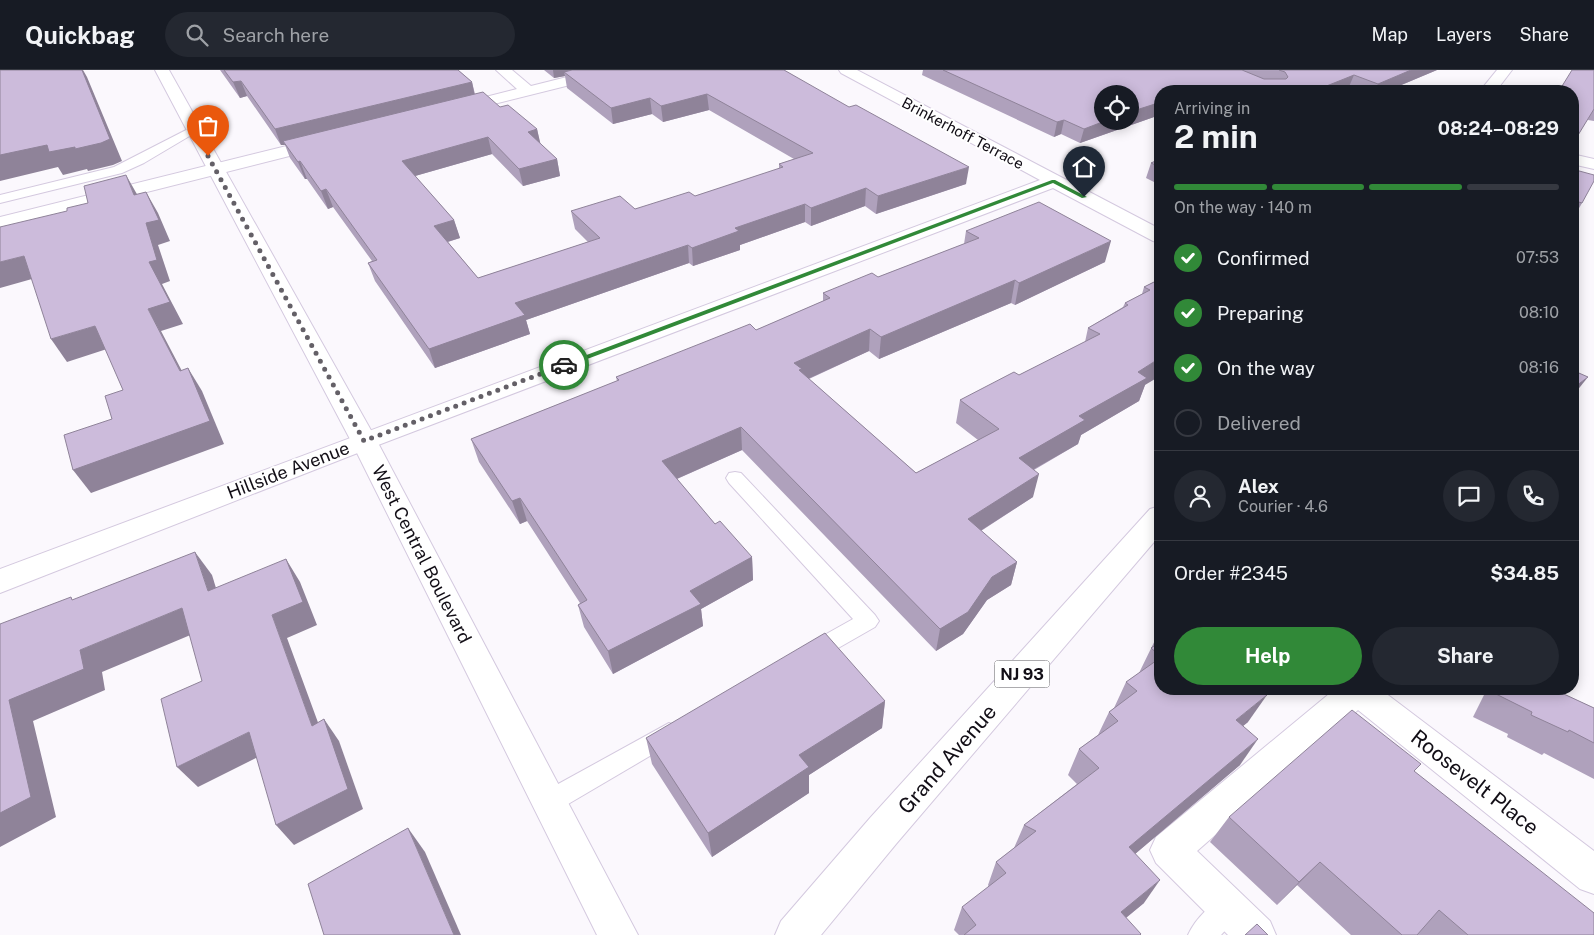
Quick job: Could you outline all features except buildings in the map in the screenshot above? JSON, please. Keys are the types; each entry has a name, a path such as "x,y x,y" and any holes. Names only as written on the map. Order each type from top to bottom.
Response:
{"street":[{"name":"West Central Boulevard","path":"162,70 364,441 618,935"},
{"path":"503,70 528,91"},
{"path":"442,112 613,70"},
{"name":"Brinkerhoff Terrace","path":"846,70 1154,234"},
{"path":"1493,85 1505,70"},
{"path":"0,223 338,138"},
{"path":"1579,161 1594,164"},
{"name":"Hillside Avenue","path":"0,581 364,441 1054,181"},
{"name":"Grand Avenue","path":"795,935 883,831 1154,529"},
{"path":"1256,935 1168,850 1349,695"},
{"name":"Roosevelt Place","path":"1364,695 1594,876"}],"lane":[{"path":"0,199 118,170 140,160 194,129"},
{"path":"735,478 868,621 790,665"},
{"path":"549,802 687,724"},
{"path":"1202,935 1229,908"}],"way so far":[{"path":"208,156 364,441 564,365"}],"route":[{"path":"564,365 1054,181 1084,197"}]}
